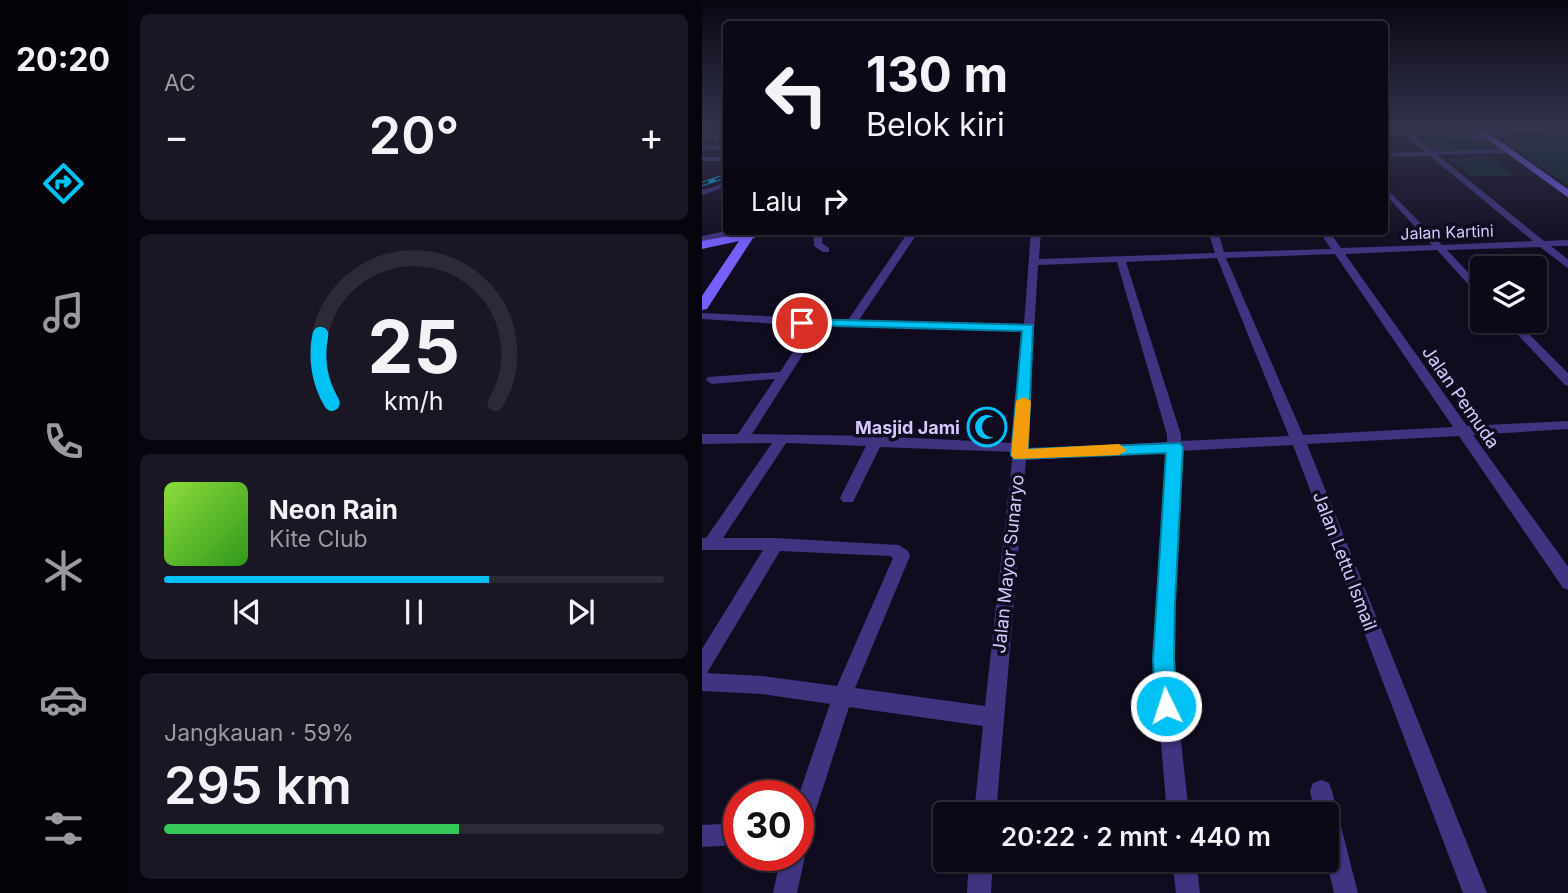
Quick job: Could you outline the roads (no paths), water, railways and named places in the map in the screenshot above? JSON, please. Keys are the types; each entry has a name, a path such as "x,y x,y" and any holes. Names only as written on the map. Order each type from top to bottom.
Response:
{"main road":[{"path":"1532,169 1568,195"},
{"path":"702,245 737,235"},
{"path":"702,306 743,235"}],"street":[{"path":"1453,169 1568,266"},
{"path":"702,193 723,186"},
{"path":"1388,192 1470,280"},
{"path":"702,239 730,235"},
{"path":"818,235 817,244 826,250"},
{"path":"850,324 911,235"},
{"name":"Jalan Mayor Sunaryo","path":"986,802 1020,452 1035,235"},
{"name":"Jalan Lettu Ismail","path":"1214,235 1298,440 1475,893"},
{"name":"Jalan Pemuda","path":"1327,235 1568,583"},
{"name":"Jalan Kartini","path":"1032,262 1568,243"},
{"path":"1121,260 1172,424 1175,447 1163,659 1177,802"},
{"path":"702,316 818,323 1029,327"},
{"path":"743,437 818,323"},
{"path":"1521,333 1568,382"},
{"path":"712,380 784,375"},
{"path":"702,439 743,437 876,441 1020,452 1175,447 1568,425"},
{"path":"706,544 782,438"},
{"path":"848,498 876,441"},
{"path":"706,544 775,544 893,550 902,556 842,697 814,782"},
{"path":"702,666 775,544"},
{"path":"702,682 762,685 993,717"},
{"path":"1322,791 1346,893"},
{"path":"702,836 723,835"},
{"path":"785,893 790,871"},
{"path":"978,893 980,872"},
{"path":"1186,872 1188,893"}],"railway":[{"path":"702,184 723,177"}],"place":[{"name":"Masjid Jami","path":"987,427"}]}
